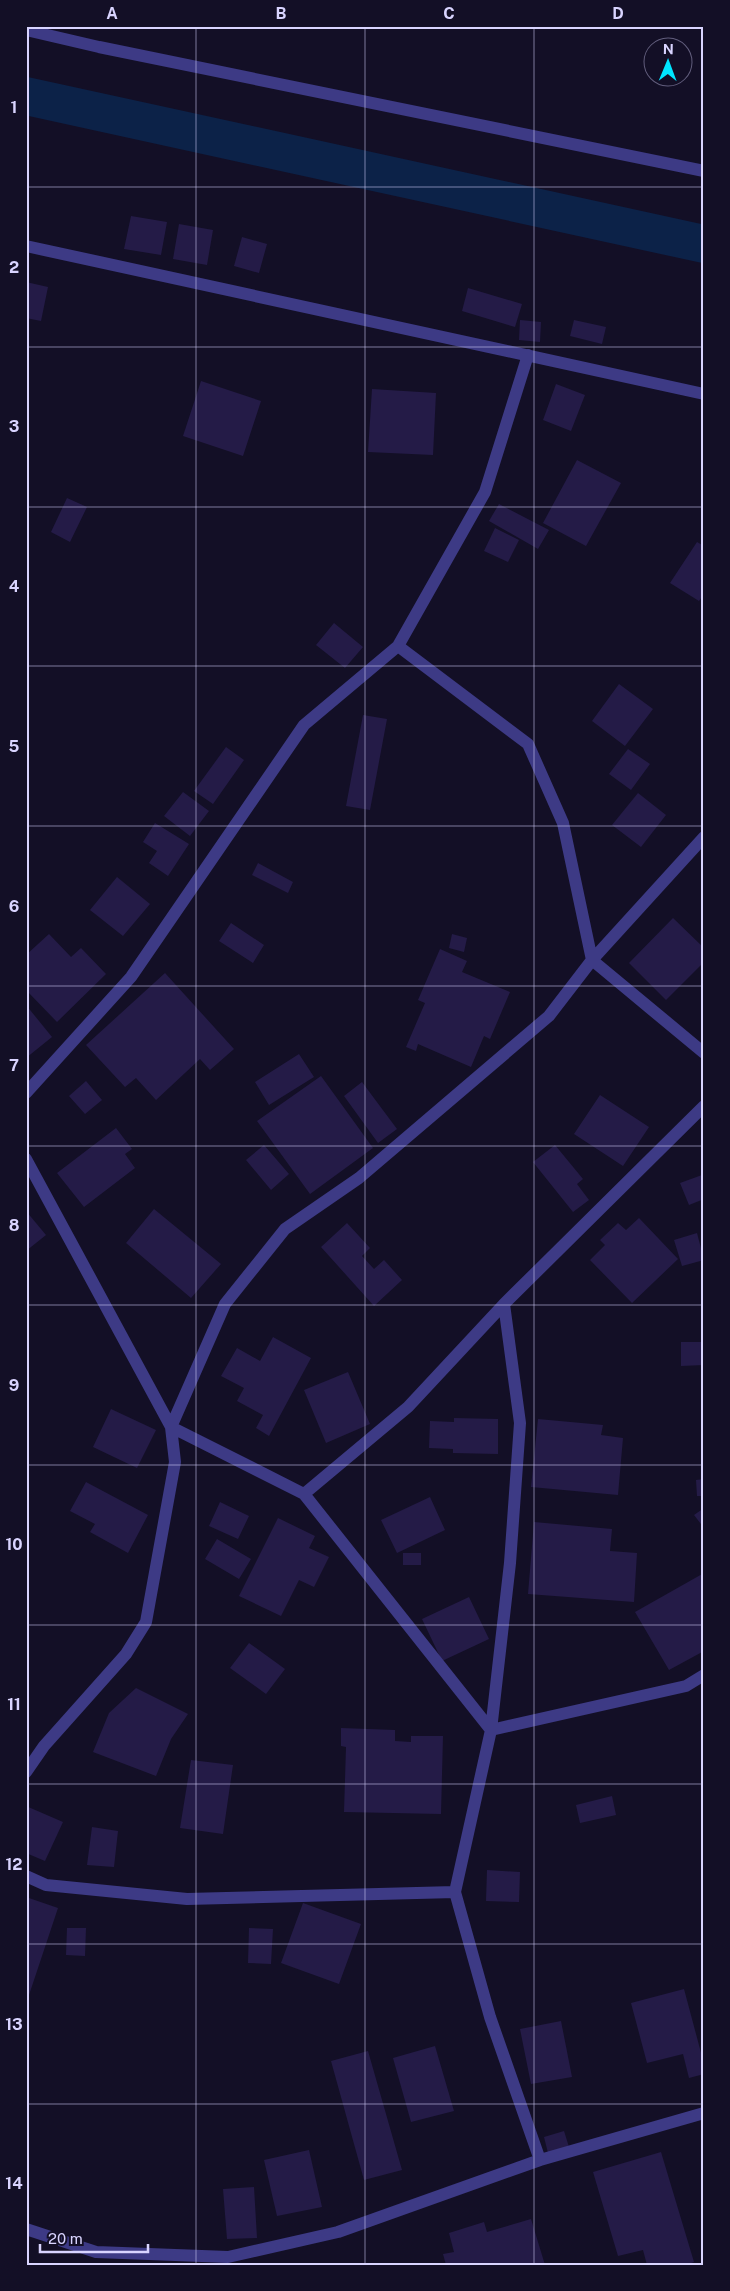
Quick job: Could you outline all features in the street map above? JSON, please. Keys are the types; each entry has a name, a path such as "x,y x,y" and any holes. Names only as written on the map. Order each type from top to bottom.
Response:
{"street":[{"path":"26,30 99,47 704,172"},
{"path":"26,246 704,394"},
{"path":"26,1093 131,977 304,725 398,646 485,492 528,355"},
{"path":"398,646 528,744 562,822 592,960 704,1053"},
{"path":"171,1427 226,1304 284,1229 359,1178 548,1016 592,960 704,837"},
{"path":"304,1494 408,1407 504,1304 704,1106"},
{"path":"26,1159 171,1427 174,1462 146,1622 126,1654 44,1746 26,1772"},
{"path":"504,1304 520,1423 510,1564 491,1730 455,1892 490,2017 540,2160"},
{"path":"171,1427 304,1494 491,1730"},
{"path":"491,1730 686,1686 704,1675"},
{"path":"26,1876 46,1885 187,1899 455,1892"},
{"path":"26,2229 96,2252 228,2257 338,2232 540,2160 704,2113"}],"building":[{"path":"131,216 167,222 161,255 124,249"},
{"path":"179,224 213,230 207,265 173,259"},
{"path":"242,237 267,244 259,273 234,266"},
{"path":"26,282 48,287 41,321 26,318"},
{"path":"468,288 522,304 515,327 462,311"},
{"path":"520,320 541,322 540,342 519,340"},
{"path":"574,320 606,327 602,344 570,336"},
{"path":"201,381 261,401 243,456 183,436"},
{"path":"556,384 585,395 571,431 543,420"},
{"path":"372,389 436,393 433,455 368,452"},
{"path":"577,460 621,483 586,546 543,523"},
{"path":"67,498 87,507 70,542 51,532"},
{"path":"499,504 549,530 538,549 489,521"},
{"path":"495,528 519,540 508,562 484,551"},
{"path":"697,542 704,546 704,594 699,601 670,583"},
{"path":"334,623 363,647 345,668 316,645"},
{"path":"619,684 653,709 625,746 592,721"},
{"path":"363,715 387,719 370,810 346,806"},
{"path":"226,747 244,760 213,804 194,791"},
{"path":"628,749 650,764 631,790 609,774"},
{"path":"183,792 209,811 190,836 164,816"},
{"path":"638,793 666,815 641,847 612,825"},
{"path":"155,823 189,844 168,876 149,863 157,851 143,842"},
{"path":"258,863 293,882 288,893 252,875"},
{"path":"117,877 150,904 123,936 90,910"},
{"path":"673,918 704,948 704,962 666,1000 629,963"},
{"path":"231,923 264,945 253,963 219,941"},
{"path":"49,934 71,957 81,948 106,974 57,1022 26,990 26,955"},
{"path":"452,934 467,938 464,952 449,948"},
{"path":"440,949 467,961 462,972 510,992 490,1039 484,1036 471,1067 418,1044 416,1051 406,1047 425,1003 418,1000"},
{"path":"165,973 234,1049 210,1070 200,1059 156,1100 136,1078 125,1087 86,1045"},
{"path":"26,1005 52,1037 26,1058"},
{"path":"299,1054 314,1077 269,1105 255,1082"},
{"path":"321,1076 373,1148 310,1194 257,1121"},
{"path":"86,1081 102,1100 85,1114 69,1096"},
{"path":"362,1082 397,1129 378,1143 344,1096"},
{"path":"600,1095 649,1127 623,1166 574,1134"},
{"path":"116,1128 132,1149 125,1154 135,1168 84,1207 57,1173"},
{"path":"264,1145 289,1174 271,1190 246,1160"},
{"path":"555,1145 583,1179 577,1184 589,1200 573,1212 533,1162"},
{"path":"702,1175 704,1199 689,1205 680,1183"},
{"path":"154,1209 221,1264 191,1298 126,1243"},
{"path":"26,1211 46,1235 26,1251"},
{"path":"639,1218 678,1259 632,1303 590,1260 605,1245 600,1240 618,1223 626,1230"},
{"path":"347,1223 370,1248 362,1256 374,1269 384,1260 402,1280 374,1306 321,1247"},
{"path":"697,1233 704,1260 682,1266 674,1240"},
{"path":"273,1337 311,1358 269,1436 256,1428 263,1415 237,1401 244,1388 221,1376 237,1348 260,1361"},
{"path":"681,1342 704,1342 704,1365 681,1366"},
{"path":"348,1372 370,1424 326,1443 304,1390"},
{"path":"111,1409 156,1430 137,1468 93,1447"},
{"path":"454,1418 498,1419 498,1454 453,1453 453,1449 429,1448 430,1421 454,1422"},
{"path":"538,1419 603,1425 601,1435 623,1438 618,1495 531,1487"},
{"path":"704,1479 704,1496 697,1496 696,1480"},
{"path":"86,1482 148,1515 128,1553 90,1532 95,1524 70,1511"},
{"path":"430,1497 445,1530 397,1553 381,1520"},
{"path":"220,1502 249,1516 238,1539 209,1526"},
{"path":"704,1508 704,1528 694,1515"},
{"path":"278,1518 315,1536 309,1548 329,1557 314,1587 299,1580 281,1616 239,1596"},
{"path":"534,1522 612,1529 610,1551 637,1553 634,1602 528,1594"},
{"path":"217,1539 251,1559 239,1579 205,1559"},
{"path":"403,1553 421,1553 421,1565 403,1565"},
{"path":"704,1573 704,1651 669,1670 635,1612"},
{"path":"469,1597 489,1639 442,1661 422,1619"},
{"path":"249,1643 285,1669 266,1694 230,1668"},
{"path":"136,1688 188,1714 171,1739 156,1776 93,1752 109,1713"},
{"path":"341,1728 395,1730 395,1741 411,1742 411,1736 443,1736 441,1814 344,1812 346,1747 341,1746"},
{"path":"191,1760 233,1765 223,1834 180,1828"},
{"path":"612,1796 616,1815 580,1823 576,1805"},
{"path":"26,1806 63,1822 45,1861 26,1853"},
{"path":"92,1827 118,1831 114,1867 87,1865"},
{"path":"487,1870 520,1872 519,1902 486,1901"},
{"path":"26,1897 58,1908 27,2001 26,2001"},
{"path":"303,1903 361,1924 339,1984 281,1963"},
{"path":"67,1928 86,1928 85,1956 66,1955"},
{"path":"249,1928 273,1929 271,1964 248,1963"},
{"path":"684,1989 704,2064 704,2074 689,2078 683,2054 647,2063 631,2003"},
{"path":"561,2021 572,2077 531,2084 520,2029"},
{"path":"435,2046 454,2111 411,2122 393,2058"},
{"path":"368,2051 402,2170 364,2180 331,2061"},
{"path":"564,2131 569,2147 548,2153 544,2137"},
{"path":"309,2150 322,2207 277,2216 264,2160"},
{"path":"661,2152 694,2262 686,2265 647,2265 643,2250 618,2256 593,2172"},
{"path":"254,2187 257,2238 227,2239 223,2189"},
{"path":"531,2219 545,2265 446,2265 443,2254 454,2252 449,2233 484,2222 487,2232"}],"waterway":[{"path":"26,96 704,244"}]}
